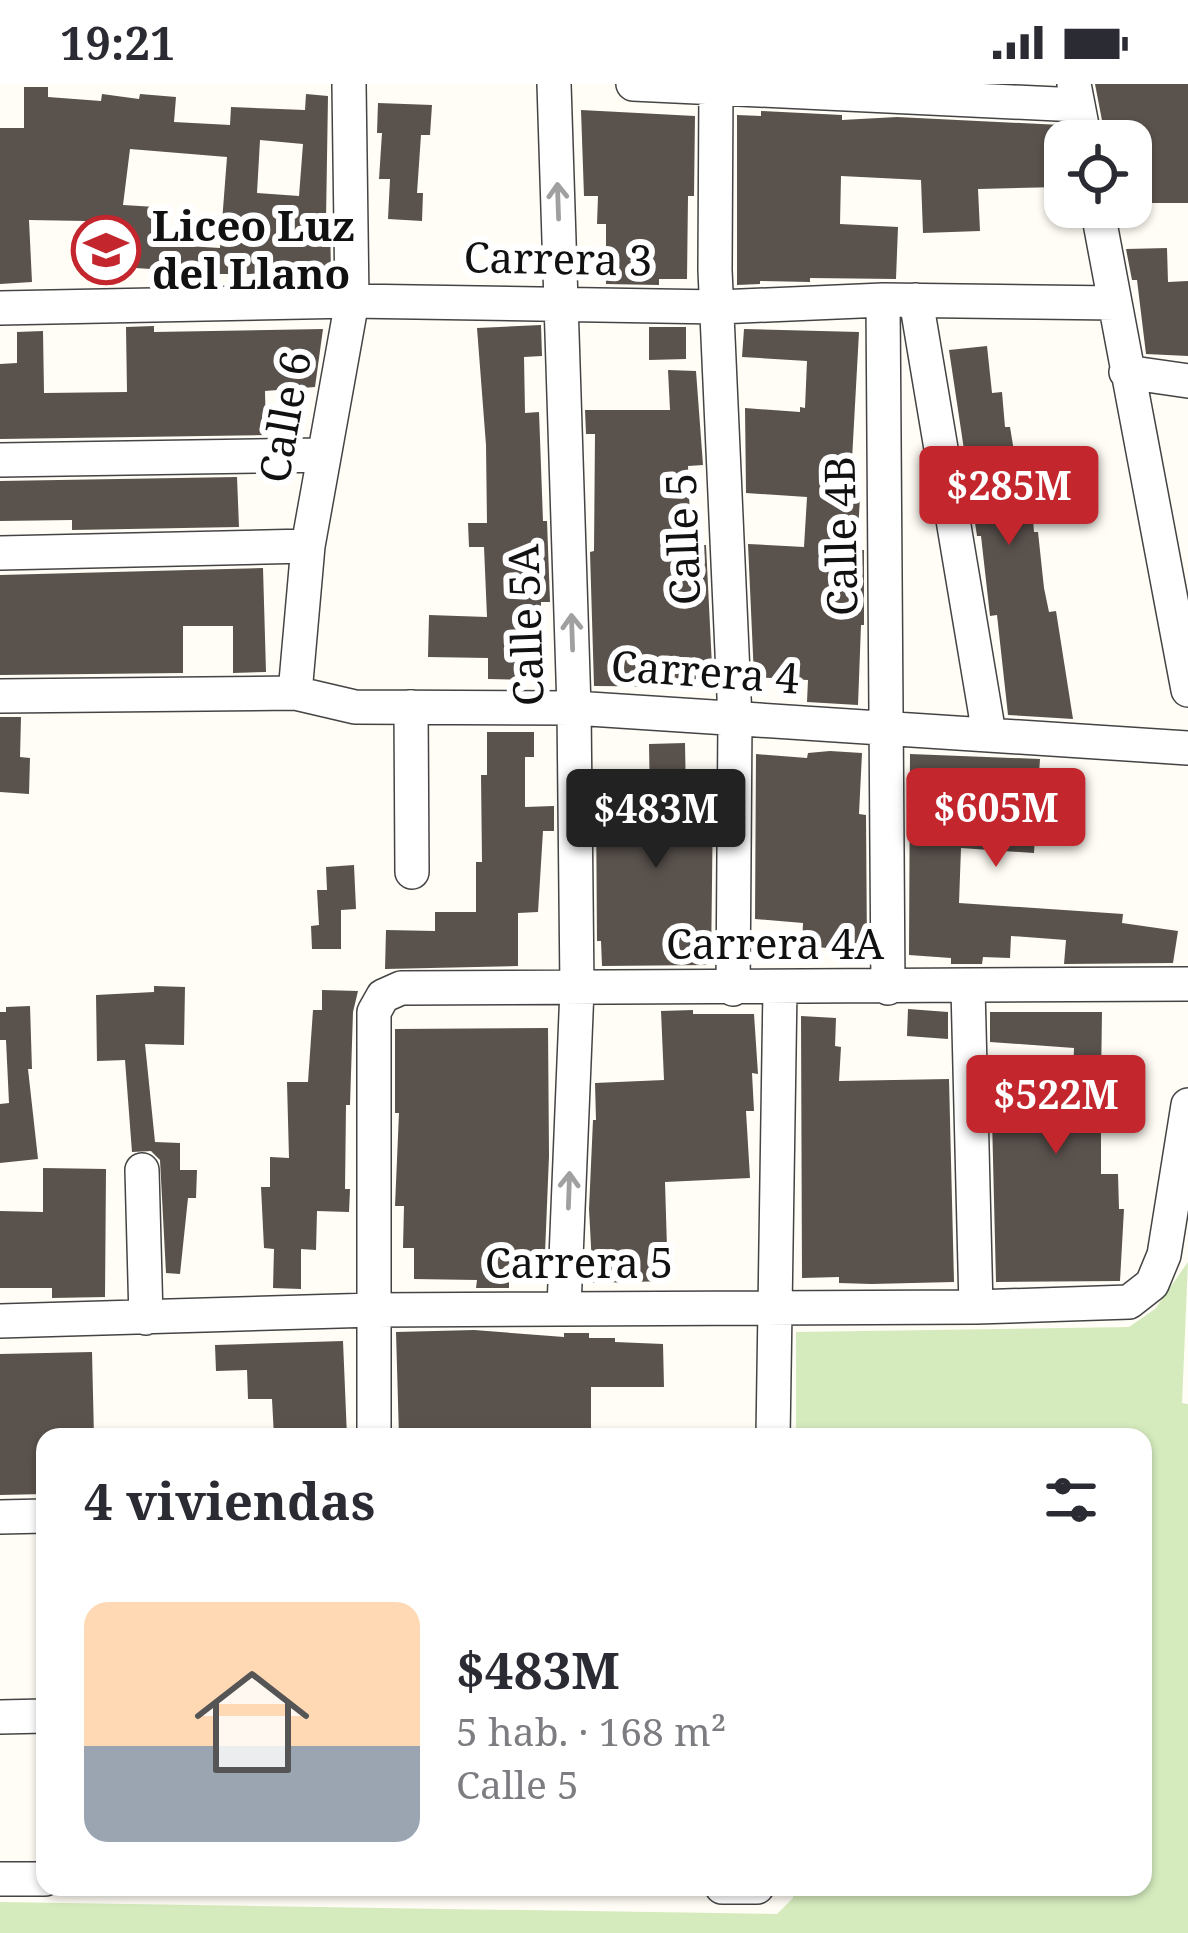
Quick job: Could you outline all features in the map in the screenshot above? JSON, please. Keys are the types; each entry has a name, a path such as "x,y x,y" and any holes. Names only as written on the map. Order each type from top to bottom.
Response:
{"street":[{"name":"Calle 6","path":"295,693 308,546 352,301 349,84"},
{"name":"Calle 5A","path":"554,84 574,708 577,989 564,1307"},
{"path":"633,84 1076,94"},
{"name":"Calle 5","path":"716,87 715,270 735,719 733,989"},
{"path":"1101,228 1188,690"},
{"name":"Carrera 3","path":"0,308 352,301 719,307 899,300 1115,302"},
{"path":"899,300 989,734"},
{"name":"Calle 4B","path":"889,988 888,730 899,300"},
{"path":"1126,372 1188,381"},
{"path":"0,460 323,455"},
{"path":"0,553 308,546"},
{"name":"Carrera 4","path":"0,696 295,693 355,707 574,708 1188,748"},
{"path":"411,707 412,872"},
{"name":"Carrera 4A","path":"374,1310 374,1012 383,996 400,988 1188,985"},
{"path":"773,1428 780,988"},
{"path":"968,988 976,1307"},
{"name":"Carrera 5","path":"0,1322 374,1310 1129,1302 1152,1284 1164,1255 1188,1105"},
{"path":"142,1170 146,1318"},
{"path":"374,1310 374,1428"},
{"path":"0,1517 36,1516"},
{"path":"0,1717 36,1716"},
{"path":"0,1879 36,1880"}],"green space":[{"path":"1188,1262 1182,1403 1188,1404 1188,1933 0,1933 0,1902 777,1914 793,1896 1152,1896 1152,1428 796,1428 796,1332 1129,1327 1155,1309"}],"building":[{"path":"1095,84 1188,84 1188,203 1152,203 1152,120 1102,120"},
{"path":"24,87 48,87 48,97 101,101 102,94 176,97 174,122 230,125 231,107 305,110 306,94 328,96 326,220 330,220 331,274 204,274 203,283 165,284 166,270 120,267 120,274 84,272 86,221 29,220 32,282 0,284 0,128 24,128","holes":["260,140 303,144 299,196 257,193","130,149 227,157 220,248 154,244 156,207 123,205"]},
{"path":"378,103 432,105 430,135 421,135 417,193 423,193 422,221 388,219 390,179 379,179 382,133 377,133"},
{"path":"581,110 695,116 687,279 659,279 659,285 606,284 606,224 597,224 598,196 584,196"},
{"path":"761,111 842,115 842,120 897,117 1044,124 1044,187 978,189 980,231 923,233 921,180 841,176 840,224 898,227 896,279 810,278 810,282 737,285 737,115 761,116"},
{"path":"1167,248 1168,282 1188,281 1188,356 1146,354 1137,280 1132,280 1126,249"},
{"path":"541,325 542,356 524,357 525,413 539,412 543,521 547,521 550,602 541,602 541,680 488,679 488,658 428,657 429,615 487,617 484,547 469,547 468,523 487,523 477,328"},
{"path":"154,326 154,332 323,329 315,387 265,391 266,435 0,439 0,364 17,363 17,332 43,331 44,393 127,392 126,327"},
{"path":"649,327 686,327 686,359 649,360"},
{"path":"744,329 859,332 850,496 860,497 857,550 864,550 858,705 807,702 808,680 754,677 748,544 804,547 807,497 746,493 745,408 800,412 800,407 805,408 807,361 742,357"},
{"path":"987,346 992,393 1002,392 1023,506 1032,506 1034,532 1038,532 1044,588 1049,612 1056,611 1073,719 1008,715 997,615 990,616 949,350"},
{"path":"668,370 696,371 703,465 688,466 691,545 706,545 713,687 594,686 590,552 594,551 595,434 586,434 585,410 670,410"},
{"path":"237,477 239,527 72,530 72,520 0,521 0,481"},
{"path":"263,568 266,672 233,673 233,626 183,626 183,673 0,675 0,575"},
{"path":"0,717 21,717 20,757 30,758 29,794 0,792"},
{"path":"487,732 534,732 534,757 525,757 525,807 554,806 554,831 543,831 538,912 518,913 518,966 385,969 386,930 435,931 435,912 476,912"},
{"path":"685,743 686,798 713,799 711,965 602,966 601,941 597,941 596,800 650,800 649,744"},
{"path":"808,753 862,753 859,814 866,815 867,951 802,946 803,923 755,919 756,754 807,758"},
{"path":"910,754 1040,759 1034,853 961,848 959,903 1123,914 1122,923 1178,931 1173,963 1064,964 1066,940 1011,936 1010,958 983,957 982,964 951,964 951,958 909,955"},
{"path":"354,865 356,909 341,910 341,949 312,949 311,926 319,925 317,890 327,890 326,867"},
{"path":"154,986 185,987 184,1045 145,1044 155,1142 180,1143 180,1170 197,1170 196,1198 188,1198 180,1274 166,1273 160,1160 151,1151 132,1152 125,1060 97,1061 96,995 154,992"},
{"path":"322,990 358,991 350,1105 346,1105 349,1212 317,1211 316,1250 301,1249 301,1289 273,1288 274,1249 264,1248 261,1187 270,1187 270,1157 289,1158 287,1082 308,1082 313,1010 322,1010"},
{"path":"30,1006 32,1069 28,1069 38,1159 0,1163 0,1104 9,1103 0,1012 6,1012 6,1007"},
{"path":"908,1009 948,1012 948,1039 907,1036"},
{"path":"693,1010 693,1014 754,1014 758,1074 752,1073 754,1111 746,1111 750,1178 665,1182 668,1281 593,1283 589,1209 595,1083 664,1080 661,1011"},
{"path":"990,1012 1102,1012 1101,1080 1133,1080 1133,1116 1101,1116 1101,1174 1118,1174 1119,1209 1124,1209 1120,1281 996,1282 991,1078 1073,1076 1074,1048 990,1042"},
{"path":"801,1016 836,1018 835,1046 841,1047 839,1081 949,1079 954,1282 871,1284 839,1283 839,1277 802,1278"},
{"path":"548,1028 544,1278 509,1277 509,1288 476,1288 477,1280 414,1279 414,1248 403,1248 404,1206 395,1206 399,1113 395,1113 395,1029"},
{"path":"43,1168 106,1169 105,1297 52,1298 52,1288 0,1288 0,1211 43,1212"},
{"path":"474,1330 564,1337 564,1333 589,1333 589,1338 615,1338 615,1342 663,1344 664,1387 591,1387 591,1428 399,1428 396,1332"},
{"path":"343,1341 347,1428 274,1428 272,1399 248,1399 247,1370 216,1371 215,1345"},
{"path":"92,1352 94,1428 36,1428 36,1494 0,1495 0,1354"}],"place":[{"name":"Liceo Luz del Llano","path":"106,250"}]}
